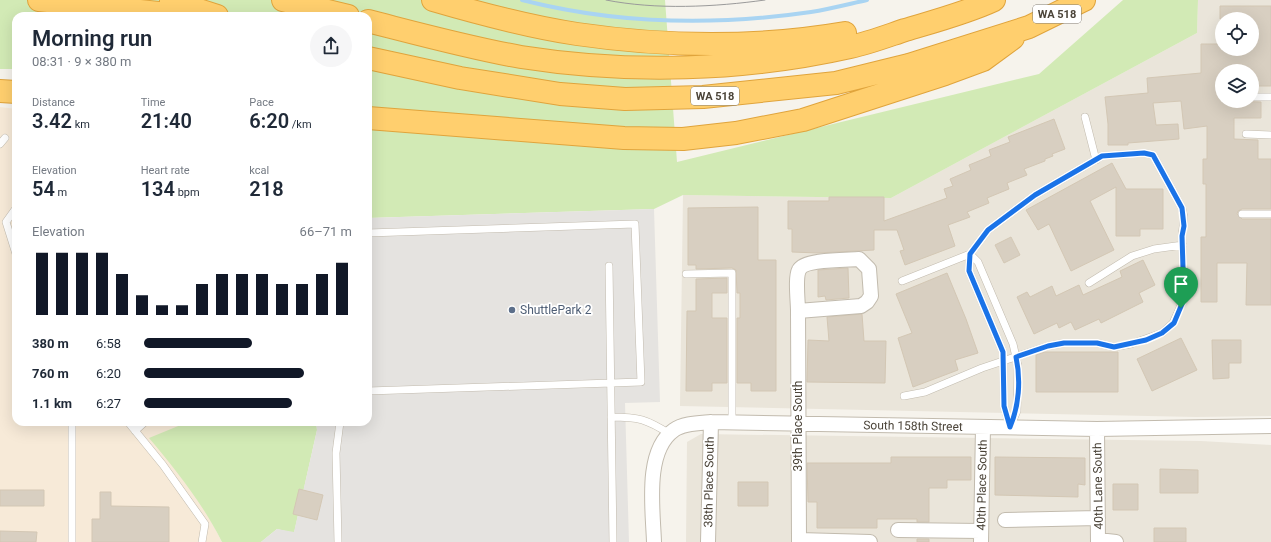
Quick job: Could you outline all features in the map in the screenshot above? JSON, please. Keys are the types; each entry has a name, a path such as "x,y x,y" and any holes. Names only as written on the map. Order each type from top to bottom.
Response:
{"highway":[{"path":"39,0 149,12"},
{"path":"166,0 204,12"},
{"path":"283,0 332,12"},
{"path":"433,0 492,17 577,34 668,44 740,44 830,36 953,15"},
{"path":"372,22 444,40 520,56 591,66 669,67 745,62 851,47 953,15 994,0"},
{"name":"WA 518","path":"372,59 460,78 560,94 626,99 703,97 836,83 908,65 1029,27 1084,0"},
{"path":"372,118 624,138 683,139 736,133 803,120 945,74 983,60 1029,27"},
{"path":"0,91 12,92"}],"street":[{"name":"39th Place South","path":"798,311 861,306 867,302 871,296 869,269 865,263 859,259 810,263 802,266 798,271 798,311 798,541"},
{"name":"South 158th Street","path":"670,434 675,429 711,422 1097,429 1271,426"},
{"name":"38th Place South","path":"708,542 711,422"},
{"name":"40th Place South","path":"981,536 983,427"},
{"name":"40th Lane South","path":"1097,429 1098,541"},
{"path":"654,542 653,469 658,453 670,434"},
{"path":"1005,520 1098,518"},
{"path":"898,530 981,536"},
{"path":"798,541 870,542"},
{"path":"1098,541 1116,542"}],"lane":[{"path":"1259,97 1271,98"},
{"path":"1085,117 1096,160"},
{"path":"1246,134 1271,134"},
{"path":"902,281 970,254 988,230 1035,195 1102,156 1144,153 1153,155 1182,208 1184,226 1184,299 1174,323 1162,333 1131,344 1114,347 1097,343 1064,343 1048,346 925,392 904,396"},
{"path":"12,214 6,222 12,241"},
{"path":"1242,214 1271,214"},
{"path":"372,233 635,224 641,382 372,391"},
{"path":"1089,283 1132,256 1154,249 1183,245"},
{"path":"970,254 978,262 1013,344 1018,366 1017,411 1010,427"},
{"path":"970,254 969,271 1003,352 1004,406 1010,427"},
{"path":"609,266 613,542"},
{"path":"686,274 732,273 732,422"},
{"path":"611,417 641,418 670,434"},
{"path":"72,426 72,542"},
{"path":"131,426 163,465 205,524 202,542"},
{"path":"135,431 141,426"},
{"path":"338,542 336,453 339,426"}],"shaded area":[{"path":"1198,0 1271,0 1271,416 1196,417 680,406 683,195 891,198 1197,33"},
{"path":"0,107 12,108 12,426 216,426 211,521 222,542 0,542"},
{"name":"ShuttlePark 2","path":"654,209 660,402 625,403 629,542 261,542 277,529 294,532 317,430 316,426 372,426 372,218"},
{"path":"701,434 1201,441 1271,445 1271,542 686,542 687,442"}],"green space":[{"path":"0,0 665,0 677,162 1039,74 1123,0 1198,0 1197,33 891,198 683,195 654,209 372,218 372,12 12,12 12,69 0,69"},
{"path":"178,426 316,426 317,430 294,533 277,529 261,542 222,542 215,528 188,488 149,438"}],"building":[{"path":"1220,6 1271,6 1271,86 1259,86 1259,64 1215,64 1215,108 1259,108 1259,102 1261,102 1261,118 1234,118 1234,139 1258,140 1258,159 1271,159 1271,209 1242,209 1238,211 1237,214 1242,219 1271,219 1271,305 1246,305 1247,263 1217,263 1217,302 1201,302 1201,237 1206,237 1206,184 1203,184 1203,159 1207,159 1207,126 1184,129 1181,101 1153,103 1156,125 1178,124 1179,139 1128,143 1128,145 1108,145 1108,124 1105,97 1148,93 1147,78 1201,73 1201,44 1215,44 1215,56 1259,56 1259,12 1220,12"},
{"path":"1054,119 1065,149 1052,154 1053,156 1045,159 1045,161 1024,169 1027,175 1007,183 1009,189 987,198 989,203 967,212 970,217 948,225 955,246 905,265 900,251 904,250 897,230 874,230 874,250 818,253 792,252 792,229 788,229 788,201 829,201 829,197 884,197 884,221 947,198 944,189 953,186 950,179 971,170 969,165 991,156 989,150 1010,142 1008,137"},
{"path":"1112,163 1126,189 1163,189 1163,229 1140,229 1140,236 1116,236 1116,187 1090,201 1114,250 1071,271 1049,224 1038,230 1026,210"},
{"path":"758,207 758,260 776,260 776,391 751,391 751,383 737,383 737,318 740,318 740,293 737,293 736,270 732,268 696,269 696,265 688,265 688,208"},
{"path":"1011,237 1020,255 1004,263 995,245"},
{"path":"1143,260 1155,285 1139,293 1143,302 1101,323 1099,319 1075,330 1071,322 1059,328 1057,323 1034,334 1017,297 1027,292 1030,297 1052,286 1056,296 1079,285 1083,295 1122,277 1120,271"},
{"path":"848,268 849,298 826,300 825,296 818,297 818,270"},
{"path":"947,273 978,353 955,360 958,370 913,387 898,338 912,333 896,294"},
{"path":"727,278 727,293 712,293 712,318 727,318 727,383 712,383 712,391 686,391 687,311 696,311 696,279"},
{"path":"862,314 864,341 886,341 885,383 807,382 808,340 829,341 827,317"},
{"path":"1181,338 1197,370 1152,391 1137,359"},
{"path":"1212,340 1241,340 1241,363 1229,363 1229,378 1213,379"},
{"path":"1045,352 1118,352 1118,392 1036,392 1036,355"},
{"path":"891,457 971,457 971,480 947,480 947,488 929,488 929,522 917,522 917,519 877,519 877,528 817,528 817,502 808,502 807,463 891,463"},
{"path":"995,457 1085,458 1085,485 1078,484 1078,497 995,495"},
{"path":"1160,469 1198,470 1198,493 1160,493"},
{"path":"738,482 768,482 768,506 738,506"},
{"path":"1113,484 1138,484 1138,510 1113,510"},
{"path":"299,489 323,495 317,520 293,514"},
{"path":"0,490 44,490 44,506 0,506"},
{"path":"100,492 111,492 111,506 169,507 169,542 92,542 92,519 100,519"},
{"path":"1154,528 1186,528 1186,542 1154,542"},
{"path":"0,531 37,532 36,542 0,542"},
{"path":"917,539 929,539 929,542 917,542"}],"waterway":[{"path":"522,0 593,14 629,18 702,21 811,12 867,0"}],"tram line":[{"path":"606,0 665,6 706,6 765,0"}],"place":[{"name":"ShuttlePark 2","path":"512,310"}],"route":[{"path":"1144,153 1153,155 1182,208 1184,216 1182,236 1184,299 1181,308 1174,323 1162,333 1146,340 1114,347 1097,343 1064,343 1048,346 1016,357 1018,366 1017,411 1010,427 1004,406 1003,352 969,271 970,254 988,230 1035,195 1102,156 1144,153"}]}
